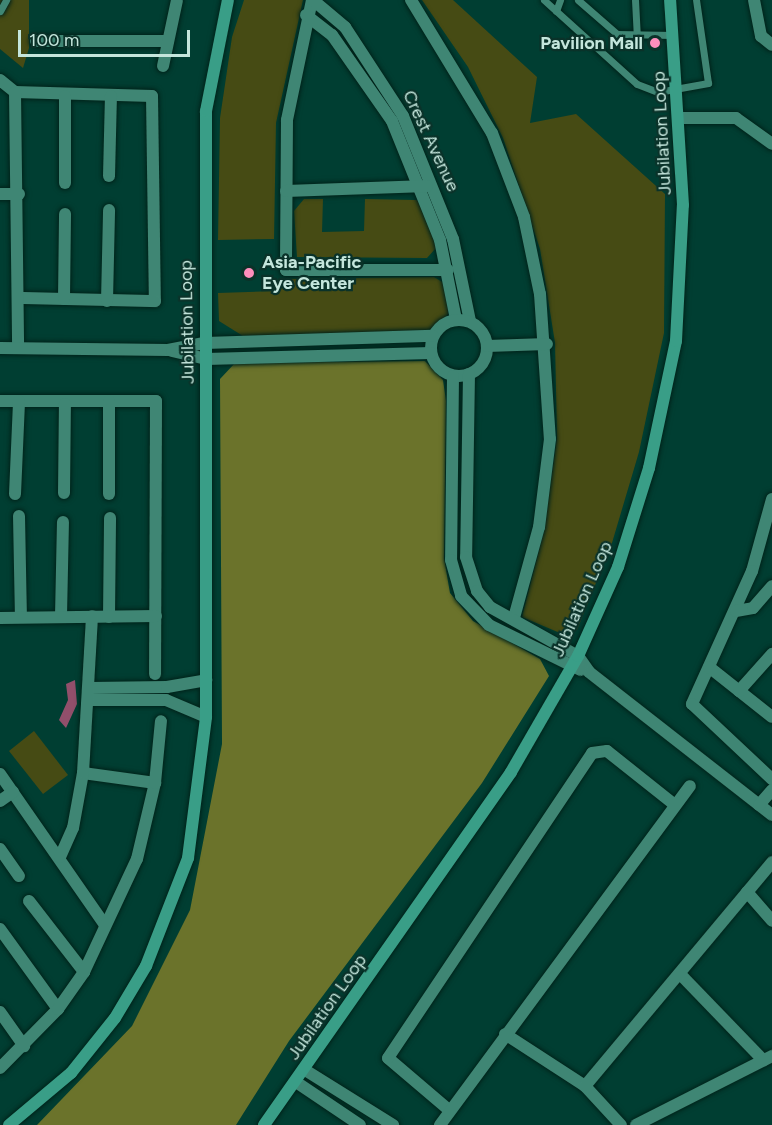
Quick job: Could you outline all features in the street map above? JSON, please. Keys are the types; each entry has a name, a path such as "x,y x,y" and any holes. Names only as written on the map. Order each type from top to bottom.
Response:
{"main road":[{"name":"Jubilation Loop","path":"9,1125 71,1073 115,1018 146,966 188,858 206,717 206,111 228,0"},
{"name":"Jubilation Loop","path":"264,1125 475,829 572,668 632,526 676,341 683,204 680,88 670,0"}],"street":[{"path":"163,66 177,0"},
{"path":"313,0 306,15 287,120 286,270 447,270"},
{"name":"Crest Avenue","path":"313,0 345,27 378,75 433,183 461,268 470,321"},
{"path":"411,0 492,133 524,217 547,344 550,439 539,527 514,618"},
{"path":"754,0 761,36 772,45"},
{"name":"Crest Avenue","path":"306,15 332,35 368,81 420,188 447,270 456,319"},
{"path":"36,41 168,41"},
{"path":"0,80 15,92 65,96 152,96 155,301 107,302 19,298"},
{"path":"15,92 19,194 18,348"},
{"path":"65,96 65,183"},
{"path":"109,176 111,96"},
{"path":"681,118 736,118 770,140"},
{"path":"286,191 420,188 433,183"},
{"path":"0,194 19,194"},
{"path":"107,302 109,210"},
{"path":"64,299 65,214"},
{"path":"168,350 205,343 433,336 456,319 470,321 482,331 487,346 483,363 469,374 453,375 439,368 431,353 433,336"},
{"path":"487,346 547,344"},
{"path":"0,348 168,350 206,358 431,353"},
{"path":"469,374 469,577 490,607 514,618 578,656 589,672 772,815"},
{"path":"453,375 451,560 461,597 489,625 572,668 589,672"},
{"path":"0,401 65,404 156,401 155,674"},
{"path":"15,494 19,401"},
{"path":"109,401 109,494"},
{"path":"64,493 65,404"},
{"path":"772,502 736,611 692,704 772,779"},
{"path":"19,516 21,618"},
{"path":"109,617 110,518"},
{"path":"61,616 63,522"},
{"path":"736,611 753,608 772,586"},
{"path":"60,857 73,828 83,773 91,694 92,616"},
{"path":"0,618 156,616"},
{"path":"739,691 772,654"},
{"path":"709,668 772,717"},
{"path":"91,694 167,687 206,680"},
{"path":"166,700 167,687"},
{"path":"91,694 166,700 206,717"},
{"path":"0,1068 58,1009 84,972 137,859 155,783 161,721"},
{"path":"449,1110 388,1058 592,753 607,752 675,805"},
{"path":"83,773 155,783"},
{"path":"0,774 60,857 105,925"},
{"path":"440,1125 690,786"},
{"path":"759,805 772,790"},
{"path":"0,801 13,792"},
{"path":"0,849 19,876"},
{"path":"585,1086 772,862"},
{"path":"747,892 772,921"},
{"path":"29,902 84,972"},
{"path":"0,928 58,1009"},
{"path":"636,1125 768,1058 680,974"},
{"path":"0,1012 24,1046"},
{"path":"505,1034 585,1086 621,1125"},
{"path":"305,1070 393,1125"},
{"path":"296,1082 360,1125"},
{"path":"317,1095 325,1083"},
{"path":"338,1109 346,1096"}],"lane":[{"path":"0,11 6,0"},
{"path":"544,0 646,89 680,88 708,82 696,0"},
{"path":"556,11 560,0"},
{"path":"578,0 617,34 673,35"},
{"path":"635,0 638,36"}],"green space":[{"path":"0,0 29,0 29,48 23,68 0,49"},
{"path":"244,0 303,0 276,123 274,239 218,240 220,118 232,37"},
{"path":"422,0 453,0 537,77 530,123 576,114 665,194 664,333 639,452 612,543 577,630 560,633 522,617 544,531 557,438 555,343 540,249 503,138 468,67"},
{"path":"304,199 323,199 322,232 364,231 365,199 416,200 424,203 436,248 427,258 297,257 294,211"},
{"path":"434,277 447,285 448,314 430,333 243,336 219,321 218,293 276,291 278,279"},
{"path":"425,361 443,380 446,401 444,558 450,593 473,621 540,659 549,676 482,783 289,1041 236,1125 37,1125 132,1026 190,910 222,744 220,379 235,363"},
{"path":"34,731 68,775 43,794 9,751"}],"shaded area":[{"path":"75,680 77,704 66,728 59,720 68,700 66,684"}],"place":[{"name":"Pavilion Mall","path":"655,43"},
{"name":"Asia-Pacific Eye Center","path":"249,273"}]}
